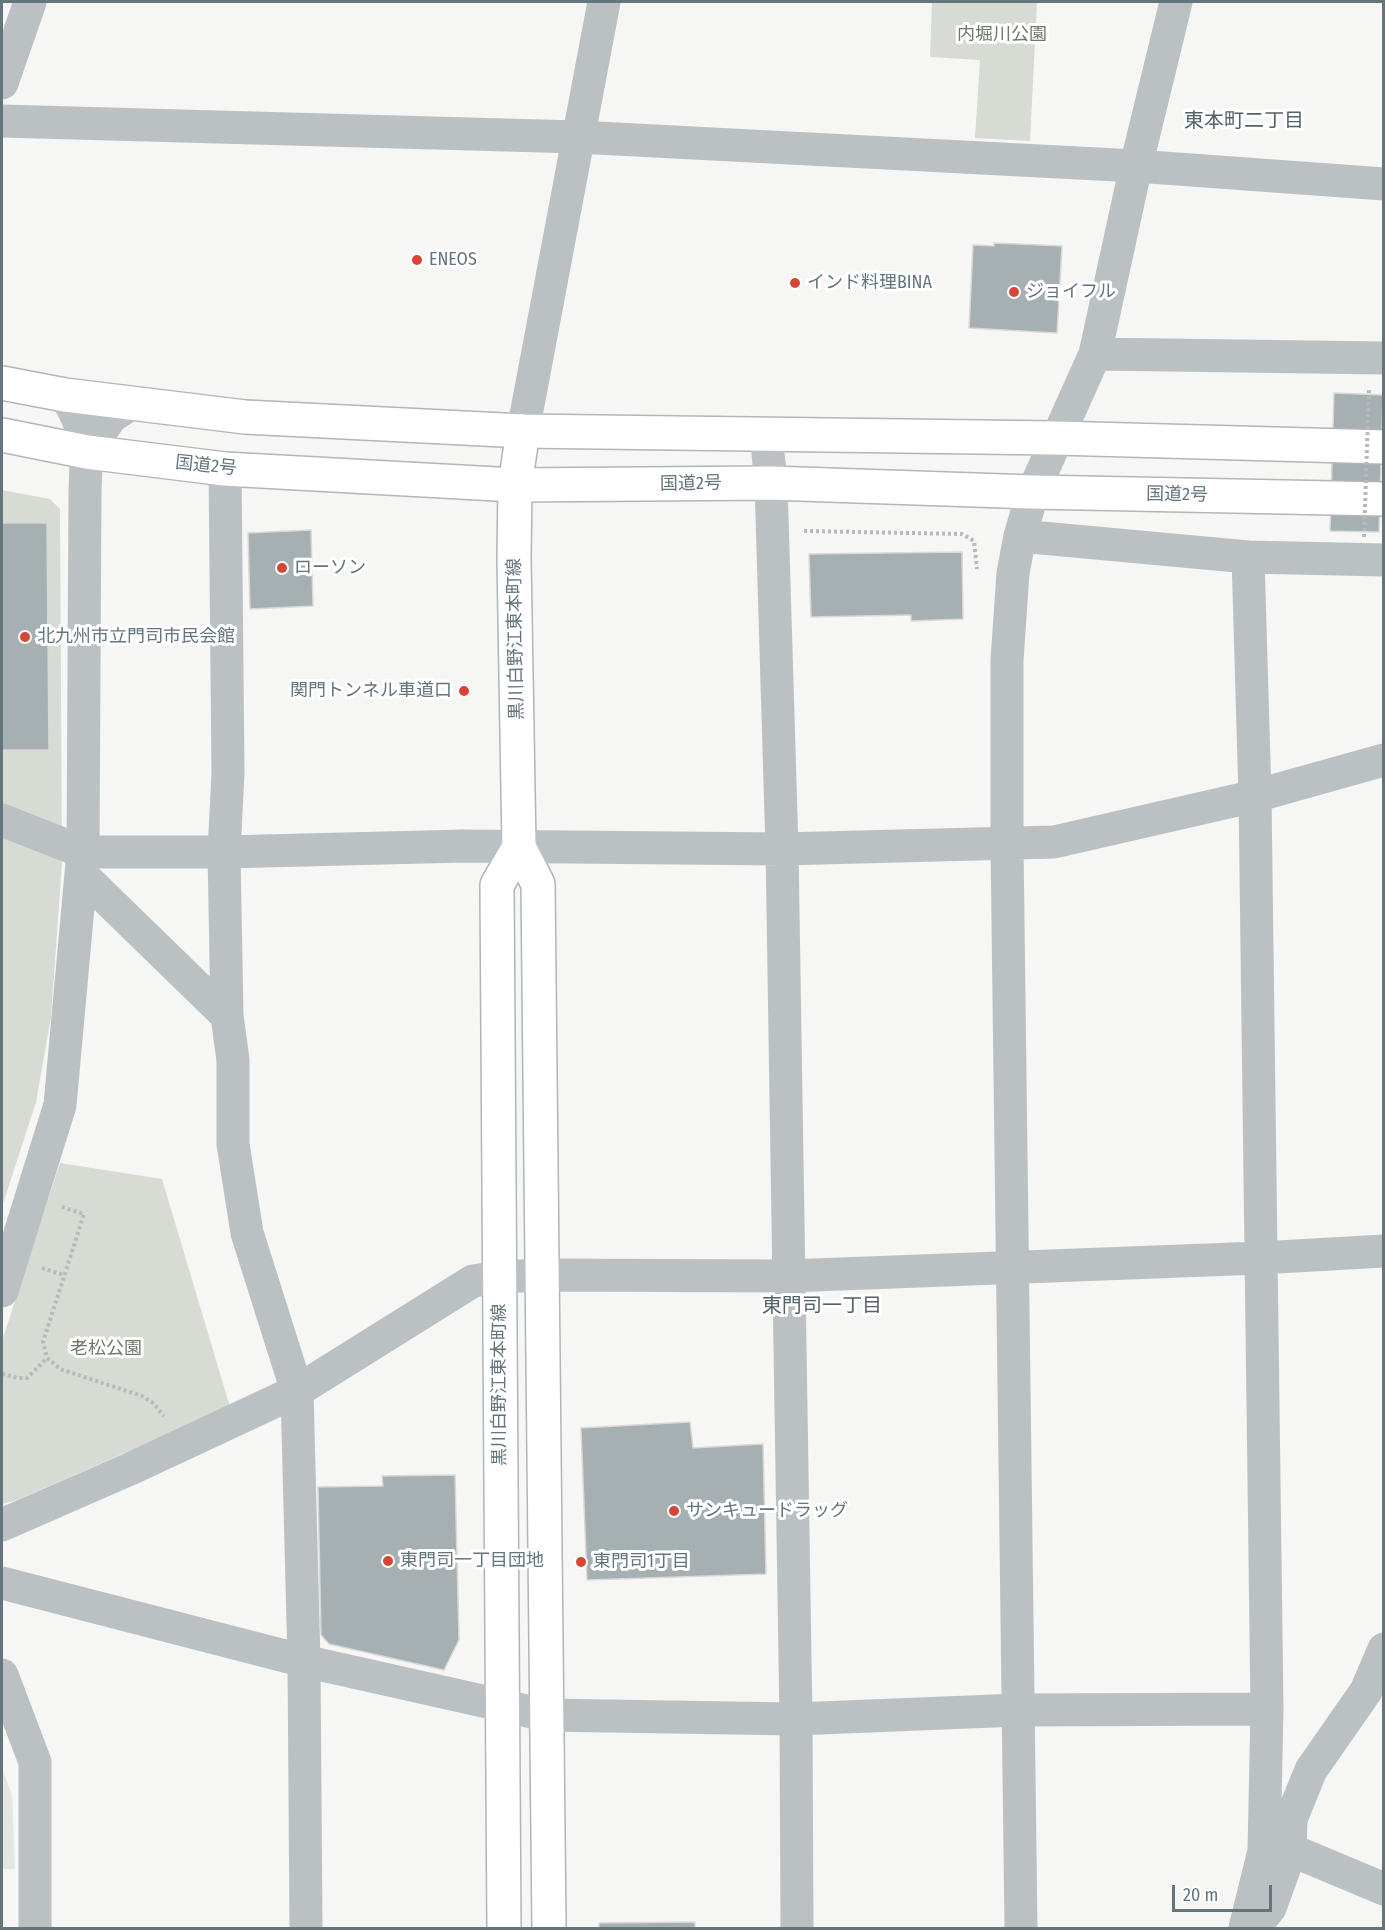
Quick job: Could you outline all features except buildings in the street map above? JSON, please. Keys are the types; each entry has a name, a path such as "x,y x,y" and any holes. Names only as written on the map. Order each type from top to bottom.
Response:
{"main road":[{"path":"2,383 65,395 245,417 523,431 1055,438 1383,447"},
{"name":"黒川白野江東本町線","path":"523,431 515,485 514,558 519,847 538,884 549,1929"},
{"name":"国道2号","path":"2,435 87,452 225,469 515,485 771,483 1032,492 1383,499"},
{"name":"黒川白野江東本町線","path":"504,1929 497,885 519,847"}],"street":[{"path":"2,83 30,2"},
{"path":"523,431 604,2"},
{"path":"1021,1929 1007,844 1007,660 1013,573 1032,492 1095,354 1136,166 1176,2"},
{"path":"2,121 578,137 1136,166 1383,184"},
{"path":"1095,354 1383,358"},
{"path":"2,1291 60,1105 82,863 87,452 76,412 65,395"},
{"path":"87,452 111,417 130,404"},
{"path":"766,434 771,483 782,849 796,1719 797,1929"},
{"path":"225,469 228,773 224,852 228,1016 233,1060 232,1144 247,1233 297,1391 304,1661 306,1929"},
{"path":"1020,536 1248,557 1374,548"},
{"path":"1245,1929 1264,1851 1267,1709 1255,796 1248,557"},
{"path":"82,863 224,852 464,846 782,849 1054,842 1255,796 1383,759"},
{"path":"2,820 82,863 228,1016"},
{"path":"2,1525 297,1391 470,1282 499,1277 543,1275 788,1276 1260,1258 1383,1251"},
{"path":"2,1583 304,1661 545,1715 796,1719 1018,1710 1267,1709"},
{"path":"1254,1929 1270,1908 1290,1853 1292,1819 1311,1770 1366,1691 1383,1649"},
{"path":"2,1675 35,1762 35,1929"},
{"path":"1290,1853 1292,1850 1383,1889"}],"path":[{"path":"1369,389 1374,548"},
{"path":"803,531 962,534 974,541 977,573"},
{"path":"31,1197 84,1214 44,1342 46,1358 60,1369 142,1396 162,1413 177,1447"},
{"path":"2,1374 27,1378 46,1358"}],"shaded area":[{"path":"2,1768 12,1795 15,1869 2,1869"}],"green space":[{"name":"内堀川公園","path":"932,2 1037,2 1030,141 975,138 980,60 930,57"},
{"path":"2,490 50,499 60,509 62,863 51,1017 36,1102 2,1207"},
{"name":"老松公園","path":"60,1163 162,1179 230,1407 17,1500 2,1504 2,1341"}],"place":[{"name":"ENEOS","path":"417,260"},
{"name":"インド料理BINA","path":"795,283"},
{"name":"ジョイフル","path":"1014,292"},
{"name":"ローソン","path":"282,568"},
{"name":"北九州市立門司市民会館","path":"25,637"},
{"name":"関門トンネル車道口","path":"464,691"},
{"name":"サンキュードラッグ","path":"674,1511"},
{"name":"東門司一丁目団地","path":"388,1561"},
{"name":"東門司1丁目","path":"581,1562"}],"district":[{"name":"東本町二丁目","path":"1244,121"},
{"name":"東門司一丁目","path":"822,1306"}]}
